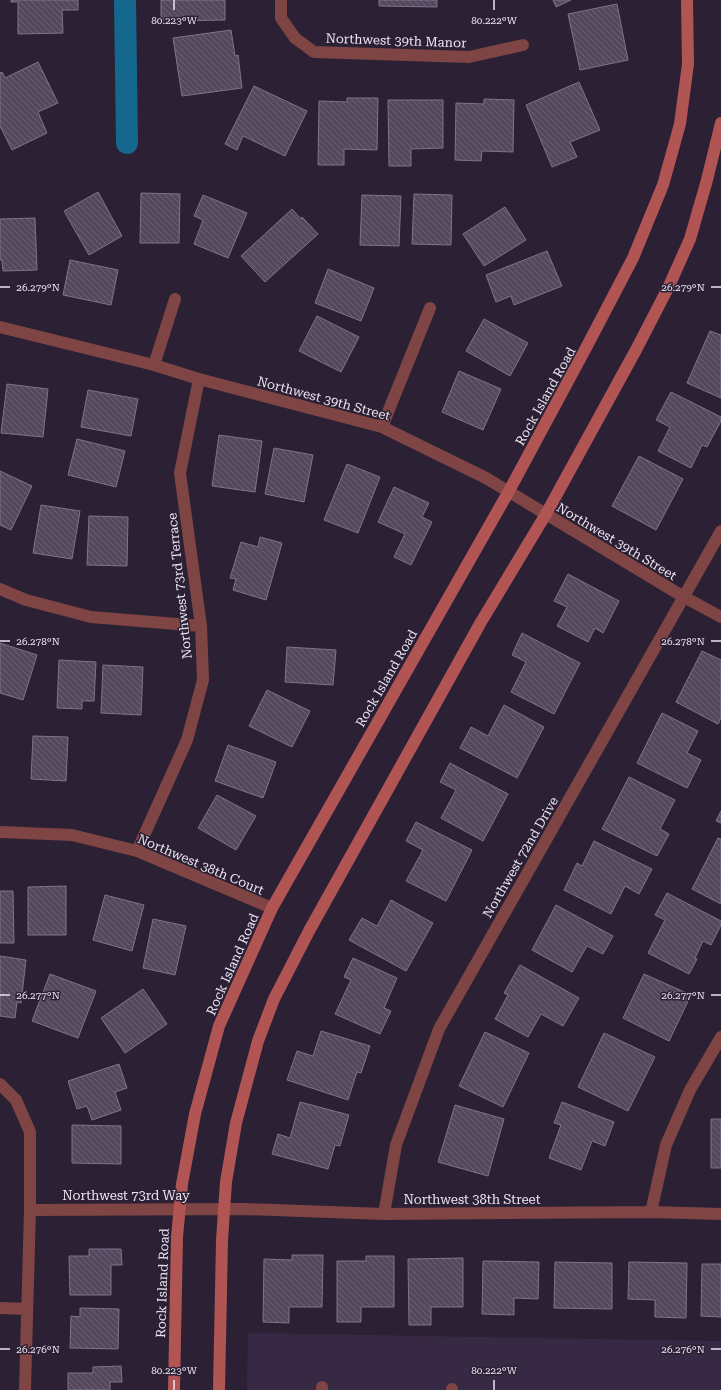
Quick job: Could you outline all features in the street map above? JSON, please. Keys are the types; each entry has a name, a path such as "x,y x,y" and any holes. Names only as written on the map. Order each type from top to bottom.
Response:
{"main road":[{"name":"Rock Island Road","path":"174,1390 177,1237 182,1184 195,1114 219,1026 272,908 509,491 588,346 633,258 663,185 680,124 688,64 687,0"},
{"path":"219,1390 226,1182 236,1123 258,1041 274,999 309,931 474,636 546,514 637,348 669,286 690,239 721,123"}],"street":[{"name":"Northwest 39th Manor","path":"281,0 281,18 295,38 314,52 469,57 523,45"},
{"path":"154,365 175,299"},
{"path":"382,426 430,308"},
{"name":"Northwest 39th Street","path":"0,327 154,365 199,379 382,426 486,478 684,597 721,617"},
{"name":"Northwest 73rd Terrace","path":"137,851 187,740 202,680 201,626 180,472 199,379"},
{"name":"Northwest 72nd Drive","path":"384,1214 396,1145 439,1030 721,531"},
{"path":"0,589 26,600 91,617 201,626"},
{"name":"Northwest 38th Court","path":"0,832 72,835 137,851 272,908"},
{"path":"651,1212 666,1145 690,1090 721,1037"},
{"path":"0,1084 16,1100 30,1132 30,1210 25,1390"},
{"name":"Northwest 73rd Way","path":"30,1210 224,1209"},
{"name":"Northwest 38th Street","path":"224,1209 384,1214 651,1212 721,1214"},
{"path":"0,1308 27,1309"}],"shaded area":[{"path":"248,1333 721,1341 721,1390 247,1390"}],"building":[{"path":"11,0 78,0 78,10 62,10 63,33 18,34 18,2 11,2"},
{"path":"161,0 225,0 225,20 161,21"},
{"path":"379,0 437,0 437,7 379,6"},
{"path":"553,0 571,0 556,7"},
{"path":"617,4 628,60 580,70 568,14"},
{"path":"231,30 235,56 238,55 242,88 182,96 173,38"},
{"path":"38,62 58,103 38,112 47,133 12,150 0,126 0,73 2,72 5,78"},
{"path":"579,82 600,130 570,142 577,157 552,167 526,105"},
{"path":"254,86 307,111 285,156 243,136 237,150 225,144"},
{"path":"347,98 378,98 377,150 344,149 344,165 318,165 319,101 347,102"},
{"path":"484,99 514,100 513,152 482,151 481,161 455,160 456,103 484,104"},
{"path":"388,100 443,100 443,148 411,149 411,166 389,166"},
{"path":"98,192 122,236 89,255 64,211"},
{"path":"141,193 180,194 179,243 140,243"},
{"path":"414,194 452,195 451,245 412,244"},
{"path":"203,195 247,213 228,258 194,244 203,220 194,216"},
{"path":"362,195 401,196 399,246 360,245"},
{"path":"505,207 526,240 484,266 463,234"},
{"path":"292,209 318,234 265,282 241,256"},
{"path":"35,218 37,270 3,271 2,260 0,260 0,219"},
{"path":"547,251 562,286 514,305 511,296 496,302 486,275"},
{"path":"70,260 118,270 111,305 63,295"},
{"path":"328,269 374,288 361,321 315,303"},
{"path":"317,316 359,337 341,372 299,351"},
{"path":"484,319 528,343 510,376 466,351"},
{"path":"710,331 721,335 721,398 687,383"},
{"path":"459,371 501,389 483,430 442,412"},
{"path":"7,384 48,389 43,437 1,433"},
{"path":"88,390 138,399 131,436 81,427"},
{"path":"671,392 721,417 721,421 707,447 702,445 691,468 658,451 670,427 656,420"},
{"path":"219,435 262,441 255,492 212,486"},
{"path":"77,439 125,451 116,487 68,475"},
{"path":"274,448 313,455 304,502 265,494"},
{"path":"639,456 683,479 656,530 612,506"},
{"path":"347,464 380,477 358,533 324,520"},
{"path":"0,471 32,486 11,530 0,525"},
{"path":"394,487 429,503 422,517 432,522 411,565 394,557 405,534 378,522"},
{"path":"41,505 80,511 72,559 33,553"},
{"path":"89,516 128,517 127,566 87,565"},
{"path":"260,537 282,543 266,600 233,590 236,579 230,578 241,542 258,547"},
{"path":"568,574 619,601 603,633 595,628 588,642 557,626 567,607 554,601"},
{"path":"522,633 580,663 554,714 511,692 526,662 512,655"},
{"path":"0,643 37,655 23,700 0,693"},
{"path":"287,647 336,650 333,685 285,682"},
{"path":"702,651 721,660 721,718 718,724 676,702"},
{"path":"59,660 96,662 94,701 82,701 82,709 57,708"},
{"path":"103,665 143,667 141,715 101,713"},
{"path":"267,690 310,711 292,747 249,726"},
{"path":"504,705 544,727 517,778 460,748 471,727 488,736"},
{"path":"662,713 698,731 687,753 701,760 687,788 637,763"},
{"path":"33,736 68,737 66,781 31,779"},
{"path":"228,745 276,762 263,798 215,781"},
{"path":"450,763 508,794 483,841 441,818 456,790 440,782"},
{"path":"629,777 675,800 660,829 669,834 657,856 602,829"},
{"path":"217,795 256,816 236,850 198,828"},
{"path":"721,811 721,823 716,821"},
{"path":"416,822 472,850 446,901 406,881 423,850 406,841"},
{"path":"718,838 721,839 721,904 692,889"},
{"path":"594,841 652,869 639,894 625,886 611,914 564,890 577,863 582,866"},
{"path":"66,886 66,935 28,935 28,887"},
{"path":"0,891 13,891 14,943 0,943"},
{"path":"667,893 721,921 721,925 711,945 703,941 695,958 697,959 689,974 648,953 665,920 655,915"},
{"path":"105,895 144,905 132,951 93,940"},
{"path":"391,900 433,923 406,971 349,940 362,918 377,926"},
{"path":"556,905 613,936 603,954 587,946 572,972 532,950"},
{"path":"153,919 186,926 175,975 143,968"},
{"path":"0,956 26,960 21,1003 17,1002 15,1018 0,1016"},
{"path":"353,958 397,978 384,1008 391,1011 380,1034 335,1014 351,980 344,977"},
{"path":"520,965 579,998 563,1026 541,1014 528,1037 495,1019 508,995 504,993"},
{"path":"50,974 96,991 78,1038 32,1021"},
{"path":"644,974 691,995 669,1041 623,1018"},
{"path":"143,989 167,1024 125,1053 101,1018"},
{"path":"321,1031 370,1046 361,1073 357,1072 348,1100 287,1080 297,1051 313,1056"},
{"path":"485,1032 529,1053 503,1107 459,1086"},
{"path":"604,1033 655,1057 628,1111 578,1087"},
{"path":"119,1064 127,1088 115,1092 121,1110 92,1120 87,1106 77,1109 68,1081"},
{"path":"300,1102 349,1115 340,1146 335,1145 328,1169 272,1154 278,1134 290,1138"},
{"path":"562,1102 614,1122 605,1146 592,1141 581,1170 549,1158 561,1125 554,1123"},
{"path":"455,1105 504,1119 488,1176 438,1162"},
{"path":"711,1119 721,1119 721,1168 711,1168"},
{"path":"72,1125 121,1126 121,1164 72,1163"},
{"path":"89,1249 121,1249 122,1265 111,1265 111,1295 70,1295 69,1256 89,1256"},
{"path":"292,1255 323,1255 322,1307 289,1307 289,1323 263,1322 264,1259 292,1260"},
{"path":"366,1256 394,1256 394,1307 361,1307 361,1322 337,1322 337,1261 366,1261"},
{"path":"463,1258 463,1307 431,1307 431,1325 409,1325 408,1259"},
{"path":"483,1261 539,1262 538,1299 514,1298 514,1315 482,1314"},
{"path":"555,1262 612,1263 612,1309 554,1308"},
{"path":"629,1262 687,1263 686,1318 655,1317 655,1300 628,1299"},
{"path":"702,1264 721,1264 721,1317 701,1316"},
{"path":"80,1308 119,1309 118,1349 70,1348 71,1316 80,1317"},
{"path":"121,1366 122,1382 110,1382 110,1390 68,1390 68,1373 93,1373 93,1367"}],"waterway":[{"path":"125,0 127,143"}]}
